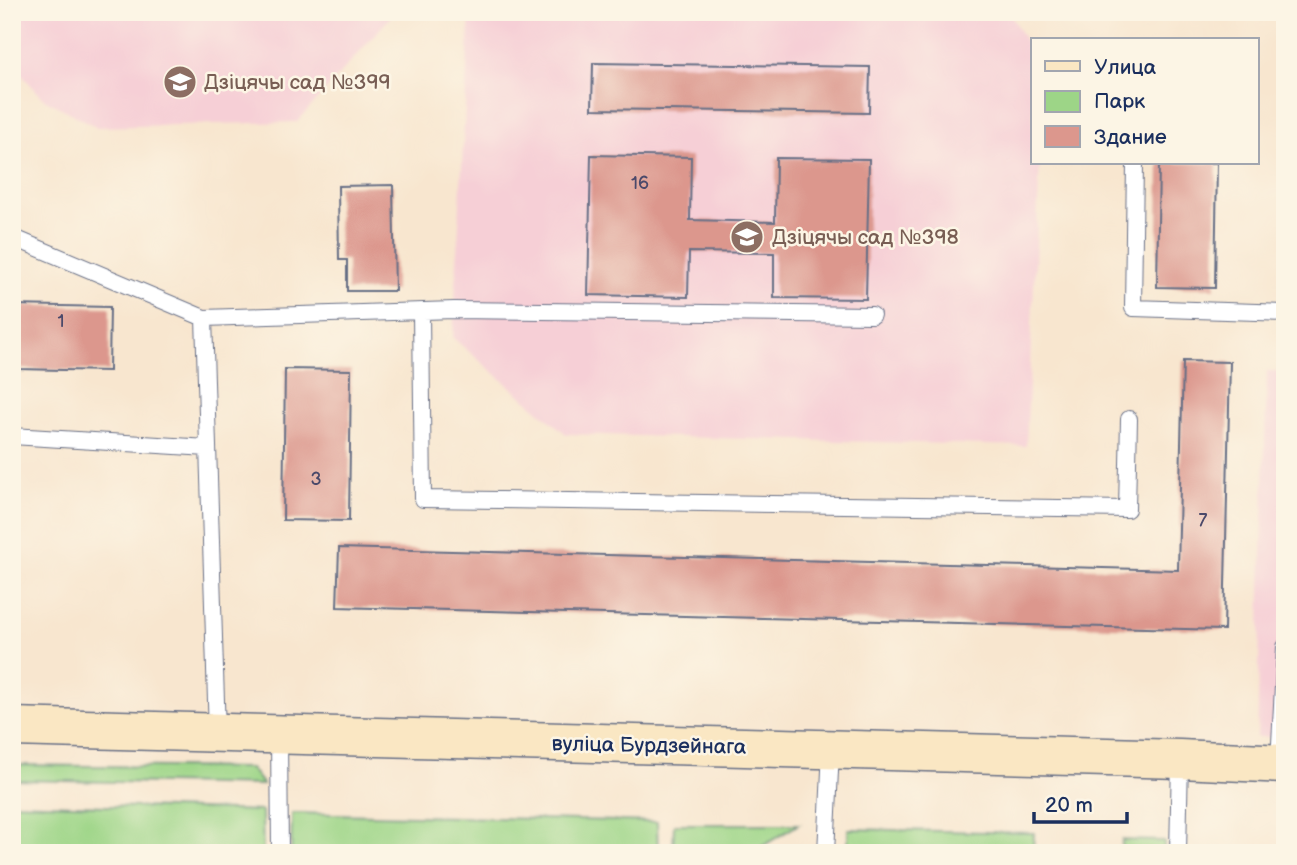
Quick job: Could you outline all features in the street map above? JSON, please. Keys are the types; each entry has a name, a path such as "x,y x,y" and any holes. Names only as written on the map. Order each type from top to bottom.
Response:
{"street":[{"name":"вуліца Бурдзейнага","path":"12,727 1282,763"}],"lane":[{"path":"1135,164 1133,308 1285,313"},
{"path":"12,237 204,318 567,311 872,315"},
{"path":"421,312 423,499 1127,509 1129,419"},
{"path":"204,318 217,733"},
{"path":"12,436 208,448"},
{"path":"1282,763 1285,647"},
{"path":"279,735 280,853"},
{"path":"826,853 831,750"},
{"path":"1178,853 1180,759"}],"shaded area":[{"name":"Дзіцячы сад №399","path":"12,12 395,12 297,122 97,127 44,99 12,64"},
{"name":"Дзіцячы сад №398","path":"470,12 1009,12 1031,51 1031,164 1040,164 1026,446 566,434 453,338"},
{"path":"1267,371 1285,371 1285,737 1257,737"}],"green space":[{"path":"12,765 250,768 263,785 12,780"},
{"path":"12,803 262,811 263,853 12,853"},
{"path":"292,813 657,822 658,853 291,853"},
{"path":"674,824 799,824 751,853 673,853"},
{"path":"848,829 1034,833 1033,853 848,853"},
{"path":"1122,840 1164,841 1164,853 1121,853"}],"building":[{"path":"593,63 870,67 869,113 592,109"},
{"path":"591,155 691,157 690,220 775,222 776,158 869,159 866,299 774,298 774,253 689,252 688,297 588,295"},
{"path":"1159,164 1217,164 1215,288 1157,287"},
{"path":"393,185 395,291 347,291 347,260 339,260 338,186"},
{"path":"12,305 110,307 109,371 18,369 18,335 12,335"},
{"path":"1183,361 1230,362 1224,630 337,607 339,548 1178,570"},
{"path":"285,369 351,370 349,521 283,520"}],"place":[{"name":"Дзіцячы сад №399","path":"180,82"},
{"name":"Дзіцячы сад №398","path":"747,237"}]}
